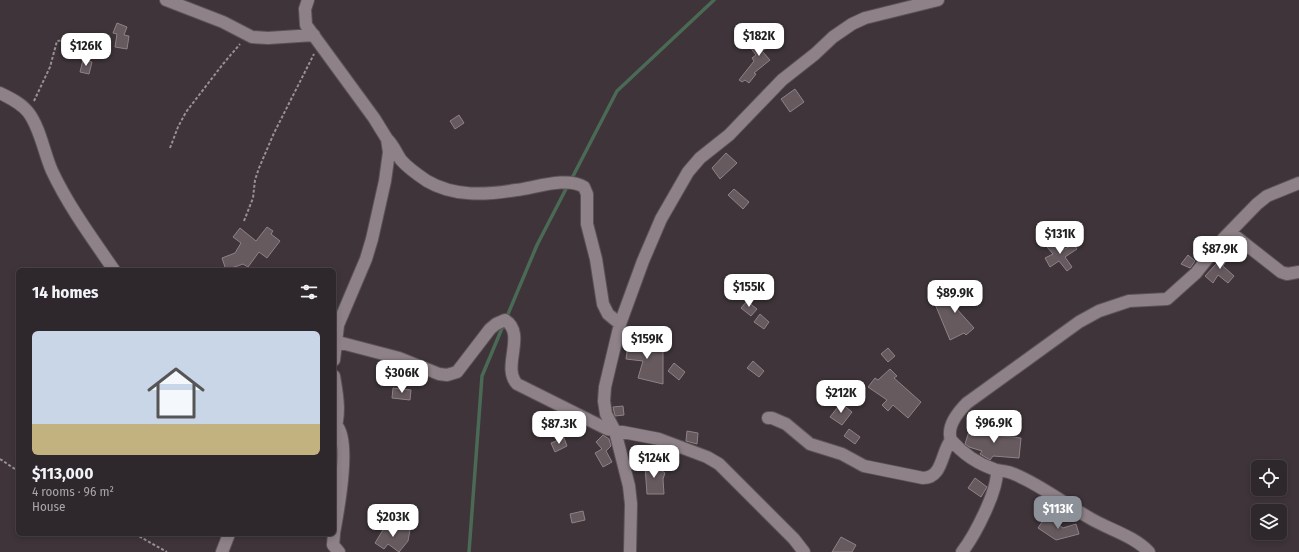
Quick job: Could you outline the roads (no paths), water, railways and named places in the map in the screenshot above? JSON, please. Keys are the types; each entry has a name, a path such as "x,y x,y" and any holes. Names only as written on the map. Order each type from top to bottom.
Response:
{"street":[{"path":"166,0 224,22 250,35 268,38 316,38"},
{"path":"308,0 304,16 306,24 407,166 432,183 457,192 494,193 549,184 569,183 579,184 584,187 587,194 587,224 598,266 601,298 608,314 620,324"},
{"path":"630,552 631,504 629,486 615,431 606,414 604,401 605,387 620,324 643,261 661,219 688,172 700,158 730,135 782,80 843,29 865,18 938,0"},
{"path":"0,94 16,101 30,115 60,188 88,235 113,268"},
{"path":"336,336 338,325 366,259 372,239 389,161 387,139"},
{"path":"768,418 779,420 786,424 810,444 842,454 864,466 923,478 930,478 937,472 945,448 951,440 951,425 959,411 981,392 1080,322 1099,312 1129,301 1168,299 1196,273 1230,232 1266,196 1299,183"},
{"path":"1230,232 1281,272 1287,274 1299,272"},
{"path":"336,341 399,358 439,374 447,375 457,372 490,329 496,324 506,320 512,327 514,338 511,369 515,381 525,389 598,425 615,431 659,439 707,457 719,464 782,526 804,552"},
{"path":"336,390 338,404 336,421"},
{"path":"336,431 342,438 343,452 340,500 336,522"},
{"path":"951,440 970,458 998,470 1012,473 1031,482 1088,518 1135,541 1149,552"},
{"path":"962,552 978,526 994,488 998,470"},
{"path":"222,552 228,536"},
{"path":"334,536 333,545 339,552"}],"waterway":[{"path":"571,180 617,91 714,0"},
{"path":"469,552 482,376 537,245 568,185"}]}
